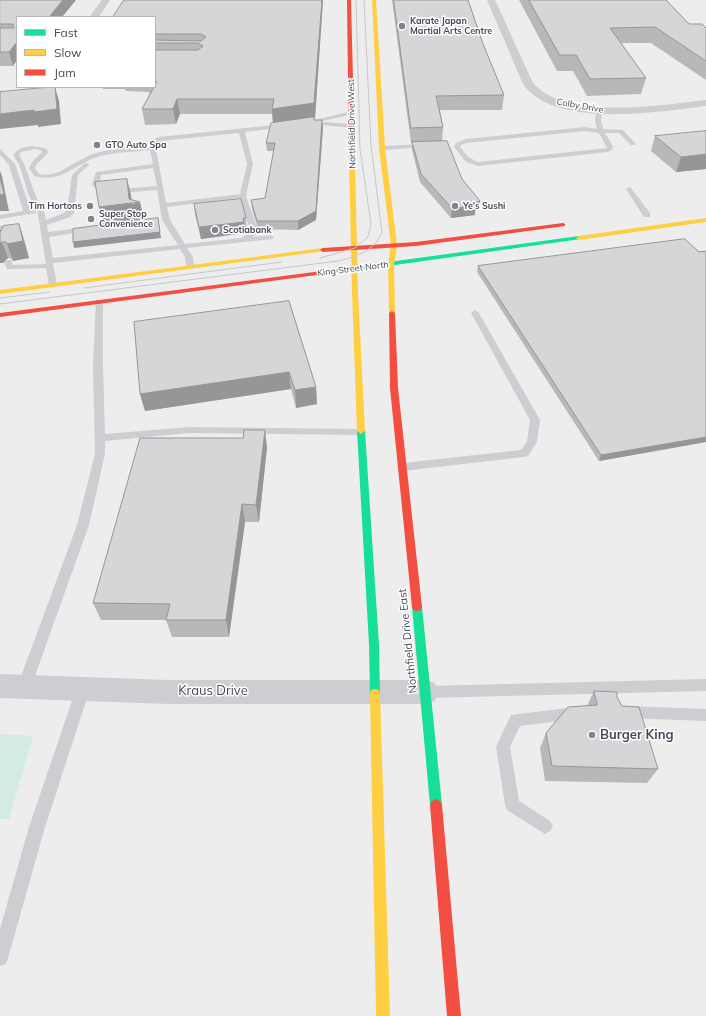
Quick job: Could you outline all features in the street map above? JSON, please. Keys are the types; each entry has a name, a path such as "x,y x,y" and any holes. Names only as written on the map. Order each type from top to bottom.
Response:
{"main road":[{"name":"Northfield Drive West","path":"349,0 355,206 353,226 355,269"},
{"path":"374,0 382,148 394,245"},
{"name":"King Street North","path":"0,315 418,261 706,220"},
{"name":"King Street North","path":"0,292 323,250 416,244 576,224"},
{"name":"Northfield Drive East","path":"394,245 391,264 394,388 426,692 454,1016"},
{"path":"355,269 366,527 374,645 382,1016"}],"street":[{"path":"95,16 106,0"},
{"name":"Colby Drive","path":"491,0 530,88 544,98 580,107 618,111 706,103"},
{"name":"Kraus Drive","path":"12,686 169,692 426,692"}],"lane":[{"path":"599,110 597,120 600,131 610,146 610,149 606,151 471,164 453,147 466,142 585,129 600,131 621,131 633,144"},
{"path":"352,113 302,124 337,124 352,126"},
{"path":"190,267 189,257 182,245 162,221 163,206 152,142 159,138 295,125"},
{"path":"241,130 250,164 243,196 253,227 252,234 244,239"},
{"path":"382,148 436,145"},
{"path":"53,285 41,209 32,196 22,164 16,155 19,151 34,147 45,150 45,153 34,163 32,168 36,175 48,177 62,174 79,162 102,154 153,150"},
{"path":"43,224 67,215 72,211 75,175 84,166 91,162 109,157 153,150"},
{"path":"0,151 12,164 27,212"},
{"path":"156,166 98,173 95,185 102,191 108,192 160,188"},
{"path":"629,188 647,215"},
{"path":"163,206 243,196"},
{"path":"0,217 41,209"},
{"path":"0,227 4,244"},
{"path":"45,235 98,228"},
{"path":"8,262 10,267 182,245 270,237"},
{"path":"12,686 83,525 100,454 98,366 99,302"},
{"path":"403,467 524,453 532,442 535,420 476,312"},
{"path":"100,438 189,430 362,432"},
{"path":"426,692 706,685"},
{"path":"0,958 37,828 83,689"},
{"path":"545,826 512,805 504,747 516,720 580,712"},
{"path":"617,712 706,715"}],"green space":[{"path":"0,734 33,736 9,819 0,819"}],"building":[{"path":"0,0 63,0 50,16 16,16 16,43 9,52 0,52 0,28 14,28 13,24 0,24"},
{"path":"124,0 322,0 314,103 272,109 274,99 177,99 173,109 142,109 153,88 156,88 156,50 198,50 203,46 198,43 156,43 156,40 201,41 206,37 201,34 156,34 156,16 114,16"},
{"path":"394,0 468,0 483,44 504,95 436,96 443,127 411,128"},
{"path":"529,0 666,0 689,24 702,24 706,28 706,61 655,27 610,28 646,78 590,79 576,55 560,55"},
{"path":"55,88 57,109 0,114 0,92"},
{"path":"314,117 314,120 322,120 316,211 298,221 257,221 251,200 265,198 275,143 266,143 271,123"},
{"path":"706,131 706,154 681,157 655,136"},
{"path":"447,141 462,179 480,201 473,203 476,206 452,208 421,174 412,142"},
{"path":"0,177 4,194 0,195"},
{"path":"127,179 129,199 140,202 99,207 95,182"},
{"path":"241,199 246,218 243,218 244,222 199,227 194,204"},
{"path":"158,218 160,232 73,242 73,229"},
{"path":"19,224 23,241 7,244 6,242 0,243 0,231 3,226"},
{"path":"685,239 699,252 706,251 706,437 601,455 478,266"},
{"path":"289,301 316,387 295,390 289,372 140,394 134,322"},
{"path":"244,430 265,430 256,505 242,504 226,620 166,620 170,604 93,603 140,438 243,438"},
{"name":"Burger King","path":"594,691 617,692 617,697 622,706 639,707 658,769 552,766 546,733 568,707 597,705"}],"tram line":[{"path":"320,258 355,248 368,237 371,224 360,149 356,0"},
{"path":"0,304 338,261 358,255 374,245 382,233 371,145 364,0"},
{"path":"84,288 282,262"},
{"path":"0,298 50,292"}],"traffic: fast":[{"path":"345,270 579,238"},
{"path":"361,431 374,645 375,694"},
{"path":"417,607 436,805"}],"traffic: slow":[{"path":"374,0 382,148 394,245 391,264 392,313"},
{"path":"352,161 355,292 361,431"},
{"path":"579,238 706,220"},
{"path":"0,292 323,250"},
{"path":"375,694 383,1016"}],"traffic: jam":[{"path":"349,0 352,161"},
{"path":"323,250 416,244 563,225"},
{"path":"0,315 345,270"},
{"path":"392,313 394,388 417,607"},
{"path":"436,805 454,1016"}],"place":[{"name":"Karate Japan Martial Arts Centre","path":"402,26"},
{"name":"GTO Auto Spa","path":"97,145"},
{"name":"Tim Hortons","path":"90,206"},
{"name":"Ye's Sushi","path":"455,206"},
{"name":"Super Stop Convenience","path":"91,219"},
{"name":"Scotiabank","path":"215,230"},
{"name":"Burger King","path":"592,735"}]}
